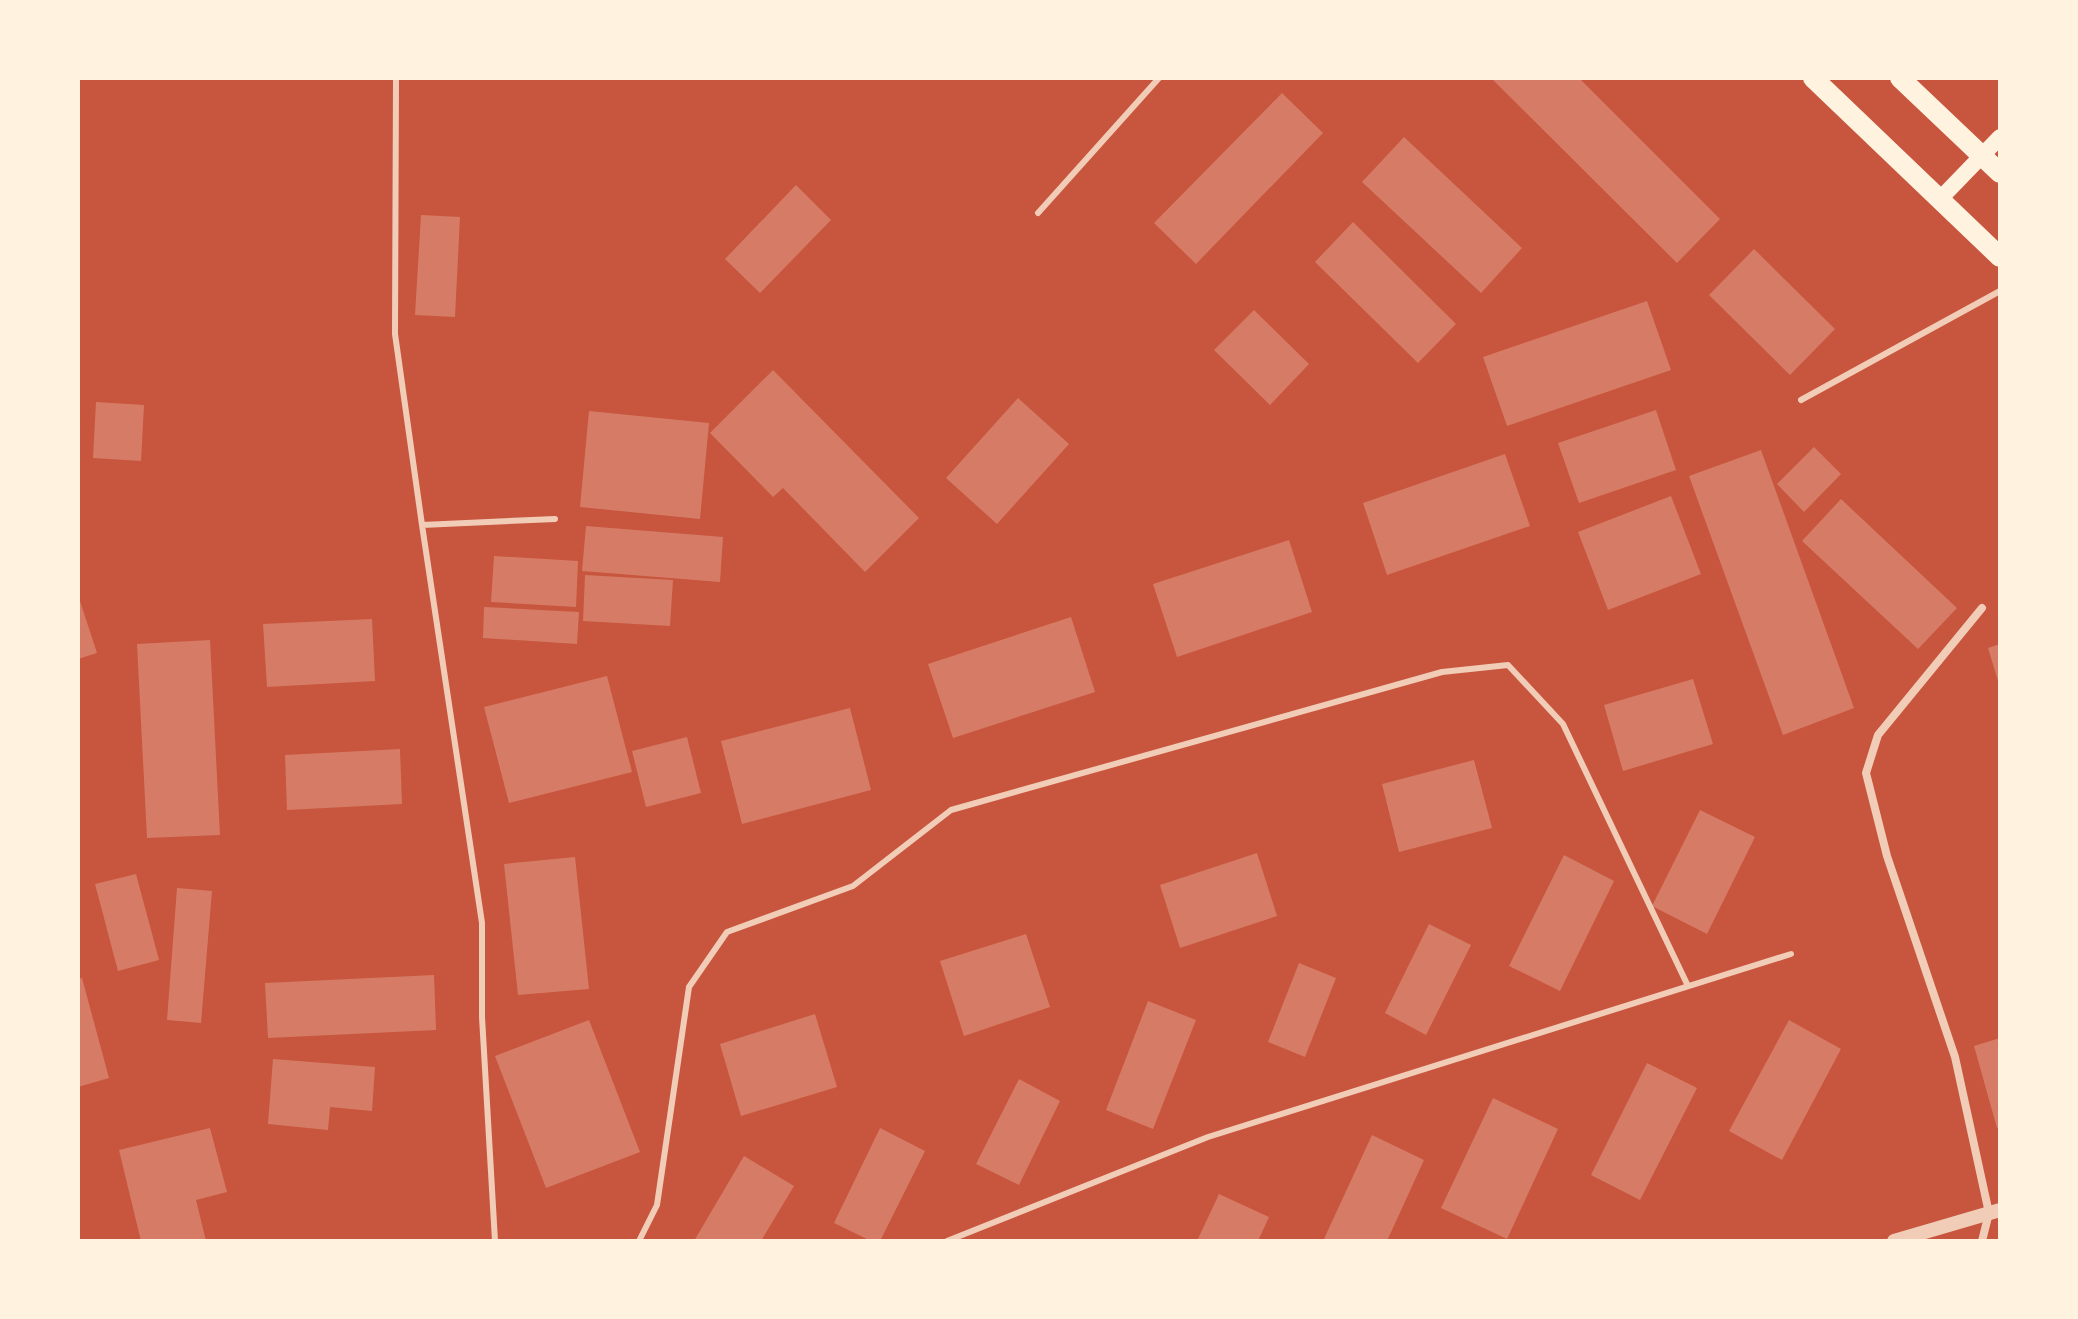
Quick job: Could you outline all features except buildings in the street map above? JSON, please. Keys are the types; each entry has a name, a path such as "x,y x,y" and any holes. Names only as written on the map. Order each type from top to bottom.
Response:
{"main road":[{"path":"1813,78 2000,257"},
{"path":"1900,78 2000,173"},
{"path":"1939,200 2000,137"}],"street":[{"path":"1982,608 1878,735 1866,773 1887,856 1955,1057 1994,1212 1982,1241"},
{"path":"1894,1241 1994,1212"}],"lane":[{"path":"396,78 395,334 482,923 482,1017 495,1241"},
{"path":"1038,213 1159,78"},
{"path":"1801,400 2000,291"},
{"path":"422,525 555,519"},
{"path":"639,1241 657,1205 689,987 727,932 853,886 951,810 1442,672 1508,665 1563,724 1688,986"},
{"path":"947,1241 1208,1137 1791,954"}]}
